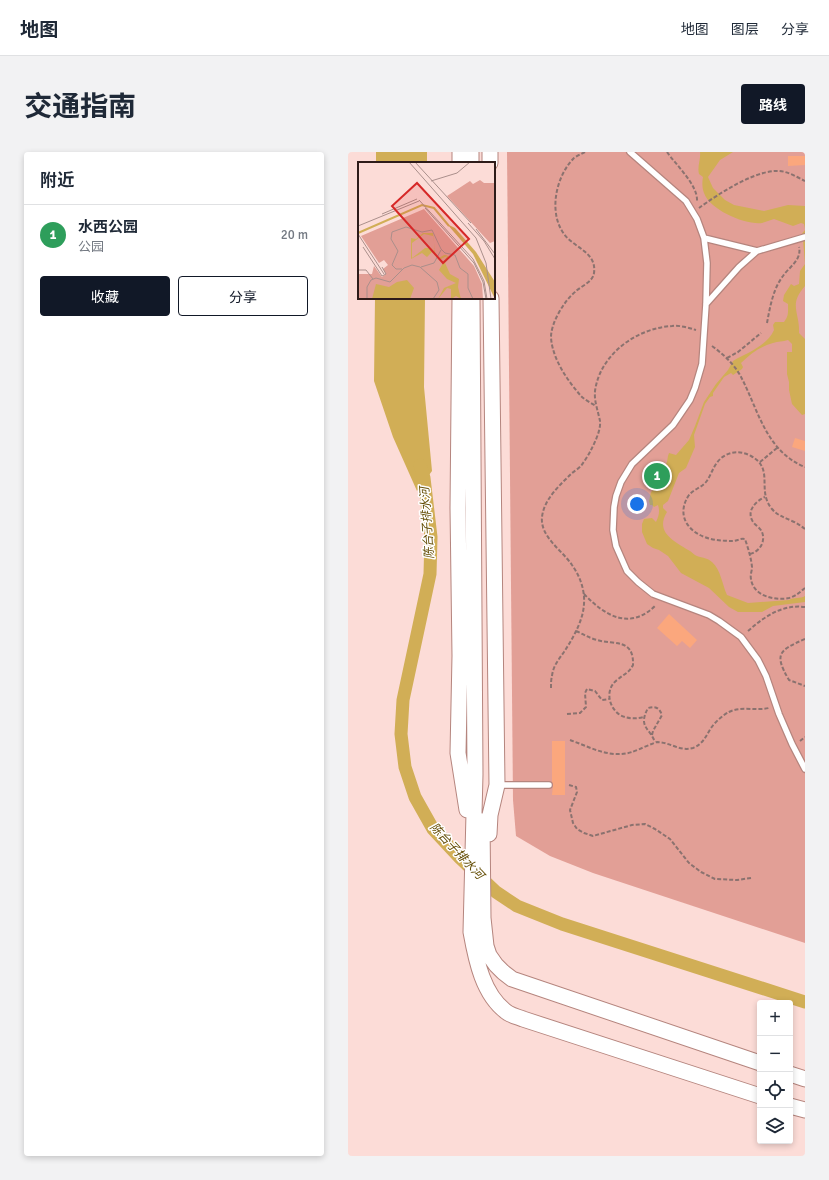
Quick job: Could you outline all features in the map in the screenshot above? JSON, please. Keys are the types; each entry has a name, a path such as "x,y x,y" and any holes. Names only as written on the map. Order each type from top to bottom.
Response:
{"street":[{"path":"460,299 458,508 460,656 458,753 467,808 478,833"},
{"path":"472,299 474,768 478,833"},
{"path":"477,299 480,654 478,935 474,952 479,968 492,997 509,1013 523,1019 757,1095"},
{"path":"478,833 490,815 497,785 491,299"},
{"path":"478,935 486,946 489,955 496,965 502,972 512,979 757,1063"},
{"path":"793,1075 805,1079"},
{"path":"793,1107 805,1110"}],"lane":[{"path":"630,152 686,201 693,212 704,238 707,263 705,336 702,364 690,400 673,425 632,464 621,482 614,507 613,530 616,546 627,570 638,582 653,594 709,615 741,637 758,660 766,676 776,707 805,769"},
{"path":"706,304 739,267 757,251 805,237"},
{"path":"704,238 757,251"},
{"path":"497,785 549,785"}],"path":[{"path":"585,152 575,158 564,172 557,188 556,211 557,218 564,234 570,241 590,255 594,274 591,280 574,292 564,304 556,319 551,335 552,349 565,374 582,397 596,406"},
{"path":"667,152 696,191 697,200 693,212"},
{"path":"693,212 713,198 738,184 767,171 784,172 805,181"},
{"path":"766,323 776,288 782,276 793,265 799,255 800,250 797,239"},
{"path":"551,688 552,676 556,663 580,623 584,605 584,594 580,578 572,564 550,540 544,528 542,518 545,504 556,490 583,464 597,436 600,423 596,406 595,392 604,367 622,344 647,330 674,325 705,336 727,358 739,373 767,434 777,448 786,456 805,467"},
{"path":"727,358 738,352 762,332"},
{"path":"760,462 777,448"},
{"path":"805,529 793,521 780,517 771,508 764,497 764,476 763,468 760,462 742,452 729,453 722,457 703,485 696,488 689,495 682,512 688,527 701,536 718,540 735,541 740,538 745,539 750,554 752,568 751,579 754,587 760,593 778,600 794,596 805,588"},
{"path":"750,554 758,550 762,543 762,531 751,519 751,514 755,504 764,497"},
{"path":"584,594 600,610 615,617 624,619 644,615 656,606 662,598"},
{"path":"741,637 761,619 774,612 794,606 805,607"},
{"path":"576,631 595,640 624,645 632,653 633,665 627,674 618,679 611,688 610,699 613,709 622,716 634,718 644,716"},
{"path":"805,639 785,648 782,651 780,659 790,680 805,686"},
{"path":"567,714 580,713 586,707 585,693 587,689 595,691 602,700 610,699"},
{"path":"652,735 662,714 657,707 648,708 644,716 644,725 647,731 652,735 655,742"},
{"path":"570,740 598,751 619,755 638,750 655,742 663,743 679,749 692,748 704,740 712,727 730,712 738,709 761,710 776,707"},
{"path":"569,785 576,787 577,792 570,810 573,823 584,833 593,836 632,825 645,824 670,839 689,863 701,872 715,879 737,880 751,878"}],"shaded area":[{"path":"376,152 427,152 427,162 376,162"},
{"path":"507,152 805,152 805,943 593,873 550,856 516,836 513,800"},
{"path":"700,152 733,152 720,160 708,177 713,188 725,200 734,205 764,211 788,205 805,206 805,229 804,224 801,223 793,226 774,219 762,223 747,222 729,215 713,205 704,193 702,185 703,177 699,174 698,168"},
{"path":"805,230 805,264 803,240 800,236"},
{"path":"805,264 805,286 797,298 796,309 799,333 805,339 805,414 802,415 792,404 789,390 787,352 792,352 792,344 788,340 769,344 748,356 741,363 743,367 742,369 733,375 731,373 724,377 713,393 713,396 710,397 705,404 694,435 695,447 686,468 679,473 668,501 663,505 663,508 667,512 663,526 668,536 691,551 694,555 708,559 715,565 727,595 748,603 789,600 805,596 805,602 773,606 762,612 738,612 729,607 709,588 681,573 668,556 647,544 642,532 642,524 644,519 652,518 656,522 658,518 658,505 654,507 650,505 649,501 651,492 657,486 658,479 667,462 669,453 676,455 689,440 704,402 733,361 762,345 771,336 774,330 773,325 775,322 784,322 786,320 788,304 783,301 784,295 791,284 794,286 799,284 800,271"},
{"path":"375,299 425,299 424,387 432,471 417,491 393,437 374,381"}],"building":[{"path":"788,156 805,156 805,165 788,166"},
{"path":"795,438 805,441 805,451 792,447"},
{"path":"669,614 697,640 690,648 682,641 677,646 657,628"},
{"path":"552,741 565,741 565,795 552,795"}],"waterway":[{"name":"陈台子排水河","path":"420,465 424,478 431,537 430,574 403,700 401,734 405,767 415,797 433,829 460,858 496,892 517,906 562,924 805,1002"}],"place":[{"name":"水西公园","path":"657,476"}]}
